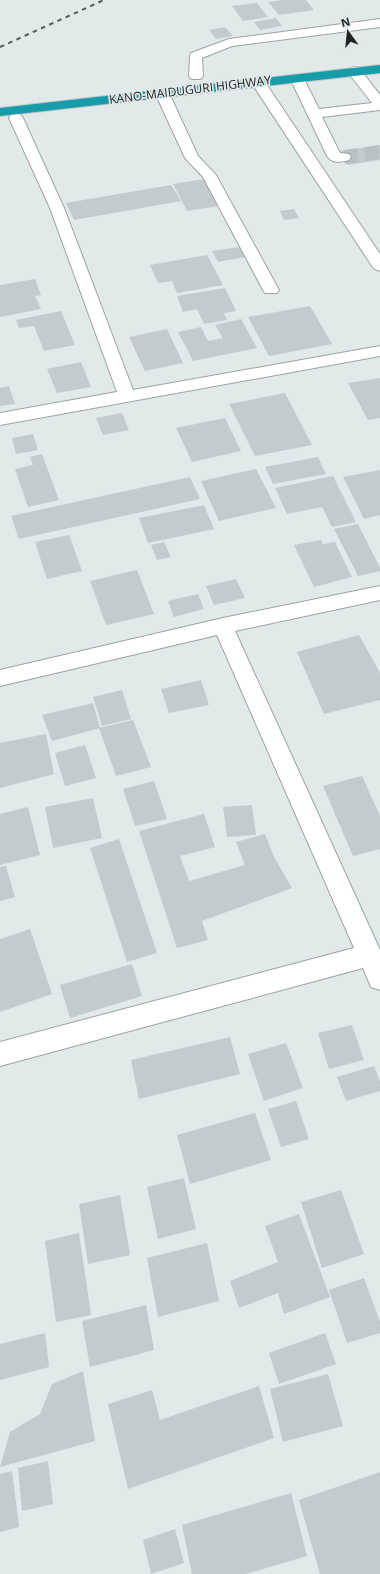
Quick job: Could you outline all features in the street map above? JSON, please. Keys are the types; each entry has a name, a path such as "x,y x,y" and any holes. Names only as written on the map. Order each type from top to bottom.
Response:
{"highway":[{"name":"KANO-MAIDUGURI HIGHWAY","path":"280,67 380,57"},
{"name":"KANO-MAIDUGURI HIGHWAY","path":"0,112 163,94 255,74 297,78 380,69"},
{"name":"KANO-MAIDUGURI HIGHWAY","path":"180,78 211,75"}],"street":[{"path":"196,76 196,56 229,43 380,23"},
{"path":"314,114 380,105 354,71"},
{"path":"255,74 380,266"},
{"path":"297,78 334,156 344,157"},
{"path":"163,94 192,158 209,175 271,290"},
{"path":"0,124 53,105"},
{"path":"16,118 57,208 127,396"},
{"path":"0,419 380,351"},
{"path":"0,678 223,626 380,593"},
{"path":"223,626 380,979"},
{"path":"0,1054 370,955"}],"building":[{"path":"283,0 306,0 314,10 279,15 268,2"},
{"path":"257,3 268,17 243,21 232,6"},
{"path":"276,18 282,26 260,30 254,22"},
{"path":"225,27 233,36 216,39 209,30"},
{"path":"380,145 380,160 348,165 340,151"},
{"path":"204,179 219,206 187,211 173,184"},
{"path":"171,185 181,201 74,220 66,203"},
{"path":"294,209 299,218 284,220 280,211"},
{"path":"239,247 245,257 218,262 212,251"},
{"path":"207,255 223,285 177,293 172,281 158,283 150,265"},
{"path":"35,279 41,295 35,296 41,309 0,317 0,285"},
{"path":"225,288 236,311 224,313 227,320 204,324 197,309 183,312 177,296"},
{"path":"310,306 332,344 269,356 248,317"},
{"path":"61,311 75,345 44,351 34,326 19,328 16,320"},
{"path":"241,319 257,348 193,361 178,332 201,327 208,341 223,338 215,325"},
{"path":"167,329 183,363 145,371 129,337"},
{"path":"81,362 91,387 57,393 47,369"},
{"path":"380,378 380,418 368,420 348,383"},
{"path":"9,386 15,404 0,406 0,388"},
{"path":"285,393 312,445 255,456 229,404"},
{"path":"122,413 129,430 103,435 96,418"},
{"path":"225,418 241,451 192,462 176,428"},
{"path":"33,434 38,450 16,454 12,438"},
{"path":"42,454 59,500 28,507 15,469 33,465 30,457"},
{"path":"318,457 326,474 273,484 265,467"},
{"path":"256,469 276,508 219,521 201,481"},
{"path":"380,470 380,515 364,519 343,477"},
{"path":"333,476 356,522 332,527 322,507 287,514 275,488"},
{"path":"190,477 200,499 19,539 11,516"},
{"path":"204,505 214,529 148,543 139,518"},
{"path":"358,524 380,568 380,571 358,576 334,529"},
{"path":"69,535 82,571 47,579 35,542"},
{"path":"321,540 323,544 335,542 352,577 314,587 294,545"},
{"path":"164,542 171,557 157,560 151,545"},
{"path":"137,570 154,614 106,625 90,581"},
{"path":"236,579 245,598 214,605 206,586"},
{"path":"198,594 204,609 174,617 168,601"},
{"path":"359,635 380,673 380,700 324,714 297,652"},
{"path":"201,680 209,705 169,713 161,689"},
{"path":"122,690 131,719 102,726 93,697"},
{"path":"93,703 100,728 52,741 42,715"},
{"path":"133,720 151,767 116,776 99,728"},
{"path":"46,734 54,774 0,788 0,743"},
{"path":"85,745 96,778 65,786 55,753"},
{"path":"362,776 380,816 380,849 353,856 323,786"},
{"path":"154,781 167,819 135,826 123,789"},
{"path":"93,798 102,838 53,848 45,807"},
{"path":"252,805 256,835 227,837 223,807"},
{"path":"28,807 40,855 0,865 0,814"},
{"path":"204,814 215,847 180,856 189,881 245,865 236,842 265,834 274,857 292,888 202,921 208,940 177,948 139,831"},
{"path":"119,839 157,953 127,962 90,848"},
{"path":"6,866 15,897 0,901 0,867"},
{"path":"30,929 52,994 0,1012 0,939"},
{"path":"132,964 142,996 70,1018 60,985"},
{"path":"352,1025 364,1060 329,1069 318,1033"},
{"path":"230,1037 240,1074 139,1099 131,1060"},
{"path":"286,1043 303,1088 264,1101 248,1054"},
{"path":"374,1066 380,1082 380,1091 346,1101 337,1077"},
{"path":"296,1101 309,1139 281,1147 268,1109"},
{"path":"255,1113 271,1160 190,1184 177,1135"},
{"path":"184,1178 196,1229 158,1239 147,1187"},
{"path":"341,1190 364,1254 322,1268 301,1202"},
{"path":"120,1195 130,1255 88,1264 79,1204"},
{"path":"299,1214 330,1297 284,1314 278,1293 239,1308 230,1281 278,1262 265,1226"},
{"path":"79,1233 91,1315 56,1322 45,1241"},
{"path":"207,1243 219,1301 158,1317 147,1258"},
{"path":"364,1278 380,1322 380,1333 347,1343 329,1290"},
{"path":"146,1305 154,1350 90,1367 82,1321"},
{"path":"45,1333 49,1367 0,1380 0,1344"},
{"path":"325,1333 336,1364 279,1384 269,1353"},
{"path":"83,1371 95,1441 0,1467 10,1432 40,1414 52,1384"},
{"path":"328,1374 343,1426 283,1442 270,1389"},
{"path":"259,1386 274,1438 128,1489 108,1404 152,1390 160,1420"},
{"path":"48,1461 53,1504 22,1511 18,1468"},
{"path":"12,1471 19,1527 0,1532 0,1474"},
{"path":"380,1472 380,1574 320,1574 299,1500"},
{"path":"291,1493 307,1556 246,1574 192,1574 182,1525"},
{"path":"175,1529 184,1563 151,1574 143,1540"}],"tunnel":[{"path":"344,157 380,152"}],"railway":[{"path":"0,47 104,0"}]}
